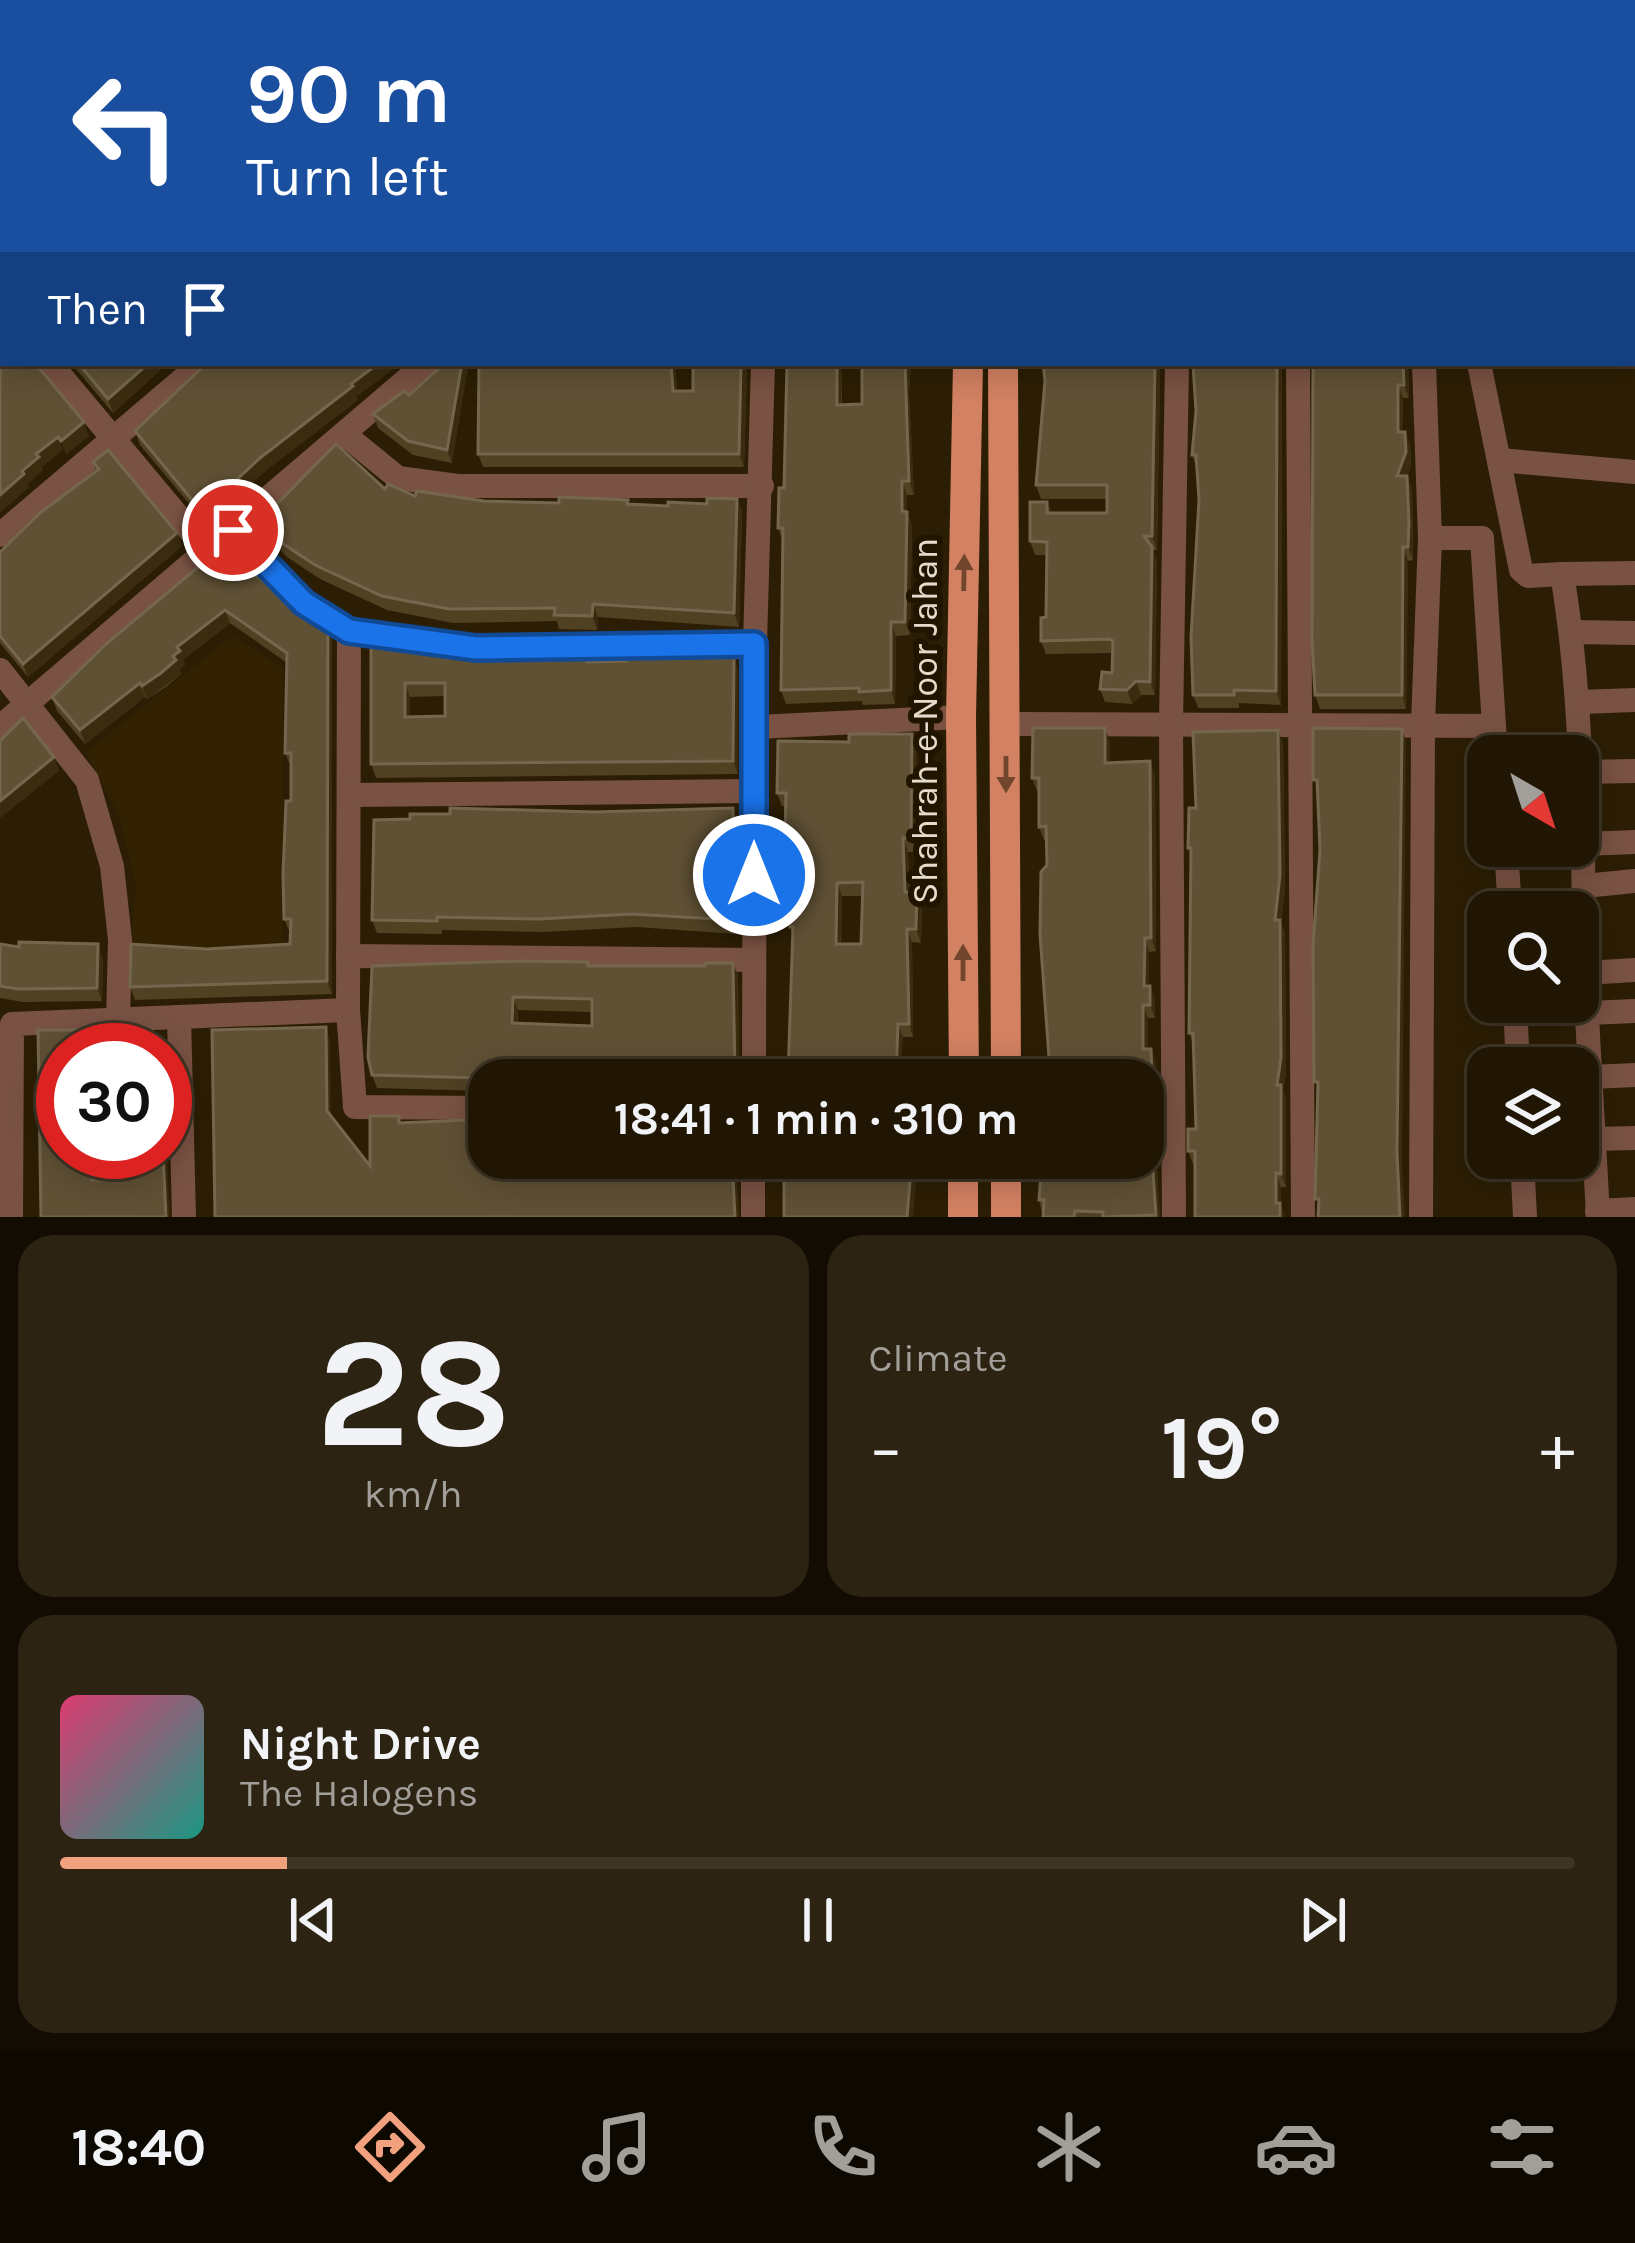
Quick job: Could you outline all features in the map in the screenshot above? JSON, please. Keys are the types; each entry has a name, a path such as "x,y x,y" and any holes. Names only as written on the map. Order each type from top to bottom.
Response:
{"main road":[{"name":"Shahrah-e-Noor Jahan","path":"964,1059 962,717 968,366"},
{"path":"1003,366 1006,1059"},
{"path":"963,1179 963,1217"},
{"path":"1006,1179 1006,1217"}],"street":[{"path":"53,366 208,552"},
{"path":"0,535 198,366"},
{"path":"0,727 423,366"},
{"path":"754,1059 754,644 763,366"},
{"path":"1174,1217 1171,724 1177,366"},
{"path":"1298,366 1303,1217"},
{"path":"1420,1217 1423,724 1430,538 1424,366"},
{"path":"1480,366 1523,574 1635,573"},
{"path":"344,434 398,478 458,486 762,486"},
{"path":"1499,460 1635,472"},
{"path":"233,530 304,603 349,631 476,648 754,644"},
{"path":"1430,538 1516,537"},
{"path":"1482,538 1494,735"},
{"path":"1562,574 1580,702 1580,735"},
{"path":"349,631 348,1010 355,1107 468,1108"},
{"path":"1572,632 1635,633"},
{"path":"0,670 86,780 112,866 120,940 118,1020"},
{"path":"1580,702 1635,700"},
{"path":"754,727 962,717"},
{"path":"1006,724 1493,726"},
{"path":"1599,772 1635,771"},
{"path":"349,795 754,791"},
{"path":"1599,843 1635,842"},
{"path":"1584,867 1584,891"},
{"path":"1584,886 1635,881"},
{"path":"348,956 754,960"},
{"path":"1599,972 1635,970"},
{"path":"11,1217 12,1024 348,1010"},
{"path":"1599,1012 1635,1011"},
{"path":"179,1017 184,1217"},
{"path":"1599,1077 1635,1075"},
{"path":"1599,1138 1635,1138"},
{"path":"753,1179 753,1217"},
{"path":"1523,1179 1525,1217"},
{"path":"1596,1179 1597,1214 1635,1209"}],"shaded area":[{"path":"232,636 283,668 283,952 131,948 136,885 119,816 86,752"}],"building":[{"path":"0,366 37,366 84,422 36,454 39,457 0,495"},
{"path":"80,366 146,366 108,399"},
{"path":"204,366 375,366 260,458 202,512 135,431"},
{"path":"442,366 461,366 447,450 408,441 373,414 404,391 409,395"},
{"path":"479,366 671,366 673,391 693,391 693,366 741,366 739,454 478,454"},
{"path":"787,366 837,366 837,405 862,404 862,366 905,366 909,481 902,481 902,511 907,512 905,622 891,622 891,690 781,690 783,528 778,528 779,488 784,488"},
{"path":"1043,366 1155,366 1152,536 1144,536 1152,547 1150,682 1136,681 1127,690 1100,689 1102,672 1112,673 1113,641 1041,641 1047,542 1030,541 1030,502 1047,502 1047,513 1107,513 1107,485 1036,485"},
{"path":"1193,366 1277,366 1276,691 1193,695 1191,637 1199,500 1196,455 1192,455"},
{"path":"1313,366 1403,366 1404,385 1398,385 1398,432 1405,432 1406,452 1397,476 1407,476 1409,524 1408,547 1403,547 1402,695 1315,695"},
{"path":"336,444 385,489 388,484 415,496 417,491 484,501 559,503 559,497 668,506 668,502 707,504 707,498 737,499 734,613 593,604 592,616 554,615 555,608 449,609 382,596 315,565 260,521"},
{"path":"108,450 177,533 23,664 0,636 0,552 40,513 99,469 93,462"},
{"path":"228,542 256,576 328,627 327,981 130,987 131,944 207,949 290,944 283,874 286,801 291,801 291,753 285,753 287,653 225,610 177,647 176,660 161,673 140,683 80,730 52,697 106,644"},
{"path":"371,646 475,655 587,652 587,662 626,661 626,649 662,648 662,656 734,656 733,761 371,764","holes":["405,683 445,683 445,716 405,717"]},
{"path":"23,718 54,757 0,801 0,741"},
{"path":"1033,728 1105,728 1105,763 1150,761 1151,938 1145,938 1144,986 1150,986 1150,1005 1143,1005 1143,1049 1151,1049 1151,1059 1042,1059 1049,1058 1040,934 1046,826 1039,827 1039,778 1032,778"},
{"path":"1313,728 1402,729 1400,1217 1318,1217 1313,945 1320,850"},
{"path":"1278,730 1280,875 1275,920 1280,920 1277,1085 1281,1085 1281,1174 1276,1173 1276,1203 1280,1203 1280,1217 1195,1217 1195,1151 1188,1151 1188,1129 1196,1129 1193,1033 1189,1033 1189,808 1196,808 1193,732"},
{"path":"849,734 912,734 911,838 903,838 905,892 917,892 916,929 907,929 909,1024 898,1024 897,1059 789,1059 793,927 786,793 777,793 778,741 849,742","holes":["863,882 861,944 836,944 837,883"]},
{"path":"450,808 594,812 733,808 733,920 631,914 372,920 374,820 450,814"},
{"path":"19,942 98,944 97,988 0,986 0,944 19,947"},
{"path":"521,961 588,962 588,966 733,963 735,1059 468,1059 468,1078 372,1075 368,1057 372,966","holes":["513,997 592,999 592,1026 512,1023"]},
{"path":"326,1027 327,1111 370,1166 370,1116 399,1116 399,1123 468,1120 468,1179 733,1179 735,1217 215,1217 212,1030"},
{"path":"40,1179 164,1179 166,1217 41,1217"},
{"path":"784,1179 910,1179 907,1217 784,1217"},
{"path":"1040,1179 1154,1179 1156,1215 1103,1217 1103,1212 1075,1211 1074,1217 1043,1217 1044,1200 1039,1200"}],"route":[{"path":"233,530 304,603 349,631 476,648 754,644 754,875"}]}
